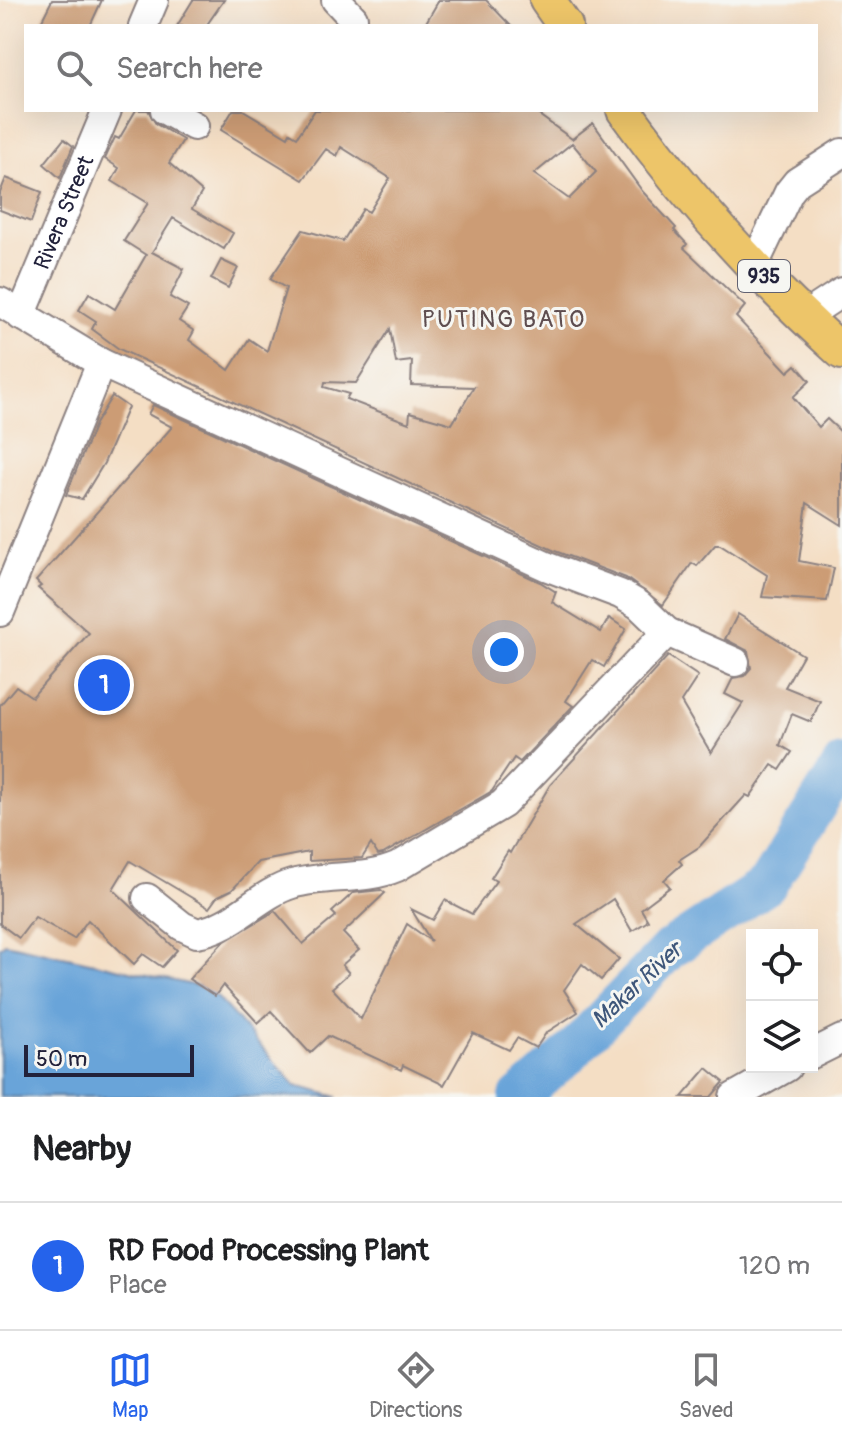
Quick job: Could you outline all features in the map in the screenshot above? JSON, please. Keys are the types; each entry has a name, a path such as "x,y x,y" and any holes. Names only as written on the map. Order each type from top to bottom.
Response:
{"main road":[{"path":"547,0 564,24"},
{"name":"935","path":"626,112 691,195 804,317 842,352"}],"street":[{"path":"144,24 154,0"},
{"name":"Rivera Street","path":"10,309 106,112"},
{"path":"169,112 194,126"},
{"path":"754,265 789,192 797,182 842,153"},
{"path":"804,317 842,292"},
{"path":"10,309 101,363 548,567 620,594 639,605 667,632 735,662"},
{"path":"0,612 101,363"},
{"path":"147,898 182,926 197,933 231,920 291,884 379,875 397,867 503,804 667,632"},
{"path":"818,1051 842,1039"},
{"path":"734,1097 776,1073"}],"water":[{"path":"5,943 210,989 296,1086 338,1097 0,1097 0,947"}],"building":[{"path":"52,0 102,0 91,24 40,24"},
{"path":"193,0 224,0 207,24 178,24"},
{"path":"439,0 486,0 509,24 425,24"},
{"path":"135,112 149,112 156,124 183,140 169,163 202,192 192,209 233,233 224,249 173,218 152,252 184,269 170,297 188,307 179,321 194,331 189,340 229,370 249,339 267,351 286,288 270,279 303,230 343,241 363,209 369,212 390,178 341,147 337,156 326,149 303,180 221,130 232,112 246,112 288,137 290,133 297,137 314,112 535,112 572,139 593,123 643,192 676,228 674,230 687,244 684,248 745,306 736,317 788,372 796,365 810,381 793,397 819,427 827,419 842,433 842,525 807,503 799,561 834,568 827,601 762,597 767,575 720,545 715,545 697,566 692,563 663,605 626,578 555,551 119,349 92,329 96,321 79,310 89,293 115,309 146,255 124,241 148,203 112,181 119,168 105,159 115,137 119,139","holes":["572,143 596,172 569,199 534,174","390,329 396,363 412,361 411,385 474,387 452,424 410,412 409,423 346,399 349,394 324,387 325,382 356,383"]},
{"path":"64,139 73,146 60,178 44,164"},
{"path":"6,178 42,192 31,222 0,210 0,193"},
{"path":"221,260 238,268 228,288 211,279"},
{"path":"112,396 128,407 104,463 82,499 66,495 95,424"},
{"path":"153,405 540,582 556,592 552,602 601,632 609,618 626,629 604,667 592,660 566,701 573,706 520,762 514,758 492,791 383,854 378,855 371,844 362,858 309,861 309,852 258,862 232,890 217,897 209,908 130,861 113,889 177,950 162,967 143,954 134,964 88,920 74,939 35,917 19,938 0,924 0,705 16,686 32,697 89,633 38,588 41,586 36,581 172,427 148,414"},
{"path":"738,614 803,655 785,687 820,701 811,722 792,714 780,745 792,752 780,770 772,765 750,797 746,795 699,847 679,860 682,864 664,880 670,887 641,909 648,921 632,931 613,899 576,924 619,959 601,980 582,964 564,990 578,1012 546,1033 536,1048 517,1038 509,1050 473,1033 444,1085 403,1065 401,1070 328,1036 310,1053 271,1011 258,1023 223,985 215,996 189,979 222,943 275,911 303,944 336,916 332,912 353,893 381,890 385,893 343,933 359,950 342,965 349,973 332,988 361,1019 407,924 431,941 411,909 433,920 445,900 472,914 496,881 491,878 508,851 510,853 550,785 668,656 698,676 681,702 711,753 743,703 725,694 733,678 744,676 751,668 748,651 725,639"},
{"path":"707,1068 724,1082 711,1097 682,1097"}],"waterway":[{"name":"Makar River","path":"519,1097 570,1053 670,949 767,885 842,765"}],"place":[{"name":"RD Food Processing Plant","path":"104,685"}],"district":[{"name":"PUTING BATO","path":"504,319"}]}
